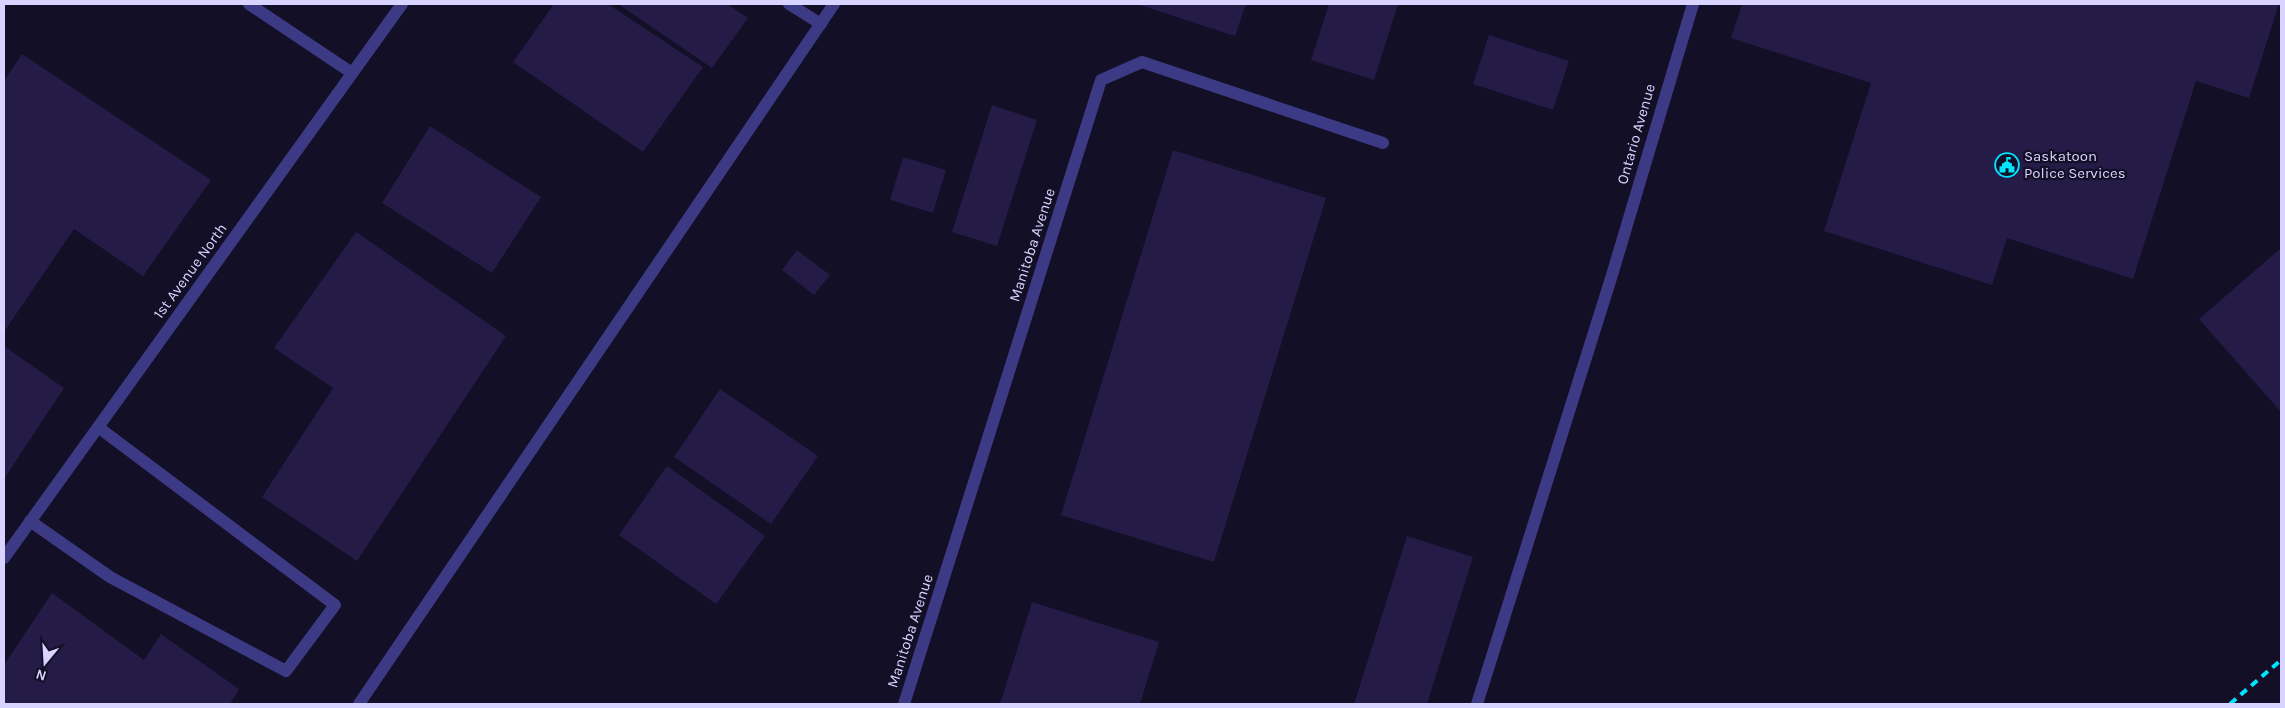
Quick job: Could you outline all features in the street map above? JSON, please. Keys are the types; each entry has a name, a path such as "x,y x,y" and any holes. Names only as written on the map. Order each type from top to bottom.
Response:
{"street":[{"path":"249,4 352,73"},
{"name":"1st Avenue North","path":"4,558 402,4"},
{"path":"790,4 821,24"},
{"path":"359,704 834,4"},
{"name":"Ontario Avenue","path":"1477,704 1612,275 1693,4"},
{"name":"Manitoba Avenue","path":"904,704 1102,80 1142,62 1383,143"},
{"path":"30,521 110,577 286,671 335,606 98,426"}],"building":[{"path":"554,4 608,4 703,67 643,152 513,62"},
{"path":"618,4 727,4 748,18 712,68"},
{"path":"1137,4 1246,4 1235,36"},
{"path":"1329,4 1398,4 1374,80 1311,60"},
{"name":"Saskatoon Police Services","path":"1742,4 2279,4 2249,98 2196,81 2133,279 2007,238 1992,285 1824,231 1871,83 1731,38"},
{"path":"1489,35 1569,61 1553,110 1473,84"},
{"path":"22,54 211,180 143,276 74,229 4,332 4,81"},
{"path":"992,105 1037,120 997,246 952,232"},
{"path":"430,126 541,197 492,273 382,203"},
{"path":"1173,150 1326,198 1214,562 1061,515"},
{"path":"903,157 946,170 933,213 890,200"},
{"path":"356,232 506,336 357,561 262,497 333,388 274,348"},
{"path":"2281,248 2281,412 2199,319"},
{"path":"797,250 830,275 814,295 782,270"},
{"path":"4,346 64,388 4,479"},
{"path":"720,389 818,456 771,524 674,457"},
{"path":"667,466 765,536 716,604 619,535"},
{"path":"1407,536 1473,557 1427,704 1354,704"},
{"path":"52,593 144,660 161,634 239,689 230,704 4,704 4,665"},
{"path":"1032,602 1159,642 1140,704 1000,704"}],"railway":[{"path":"2230,704 2281,660"}],"place":[{"name":"Saskatoon Police Services","path":"2007,165"}]}
